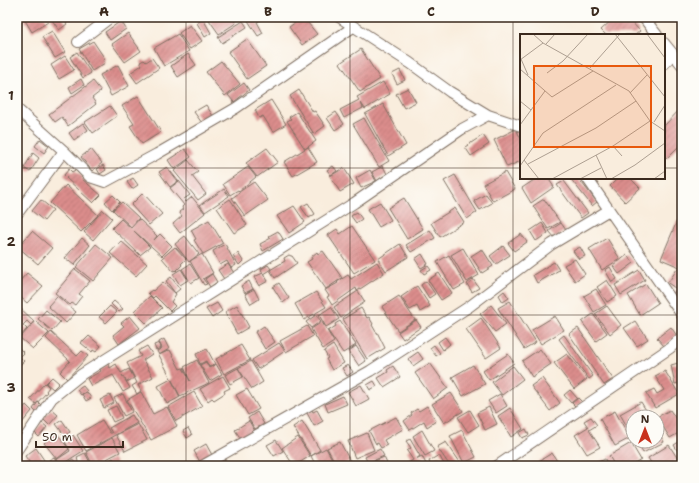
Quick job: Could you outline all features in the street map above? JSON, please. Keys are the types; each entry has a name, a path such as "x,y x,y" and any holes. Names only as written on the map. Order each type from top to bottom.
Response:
{"street":[{"path":"78,42 111,17"},
{"path":"339,17 410,63 450,92 488,115 520,126"},
{"path":"643,17 656,34"},
{"path":"17,110 64,151 90,177 105,182 236,108 353,27"},
{"path":"665,44 682,65"},
{"path":"665,63 673,54"},
{"path":"17,450 52,398 82,374 354,203 462,129 488,115"},
{"path":"17,214 64,151"},
{"path":"588,179 682,315"},
{"path":"202,466 370,371 470,306 552,244 609,210"},
{"path":"497,466 663,352 682,337"}],"building":[{"path":"23,17 45,17 48,22 32,32"},
{"path":"50,17 62,17 67,24 59,30"},
{"path":"207,17 232,17 236,23 219,34"},
{"path":"250,17 261,17 262,19 257,22 263,33 258,36 247,19"},
{"path":"303,17 317,34 302,45 289,27"},
{"path":"615,17 627,17 640,31 636,34 605,34 601,30"},
{"path":"203,19 211,33 205,37 197,23"},
{"path":"121,21 126,29 110,40 105,32"},
{"path":"243,21 247,27 222,43 218,37"},
{"path":"190,25 202,41 190,49 179,33"},
{"path":"52,31 65,52 55,58 42,37"},
{"path":"128,33 141,51 125,62 112,44"},
{"path":"178,34 189,51 164,66 154,48"},
{"path":"247,39 266,66 247,79 228,52"},
{"path":"93,41 105,59 103,60 105,63 92,71 79,49"},
{"path":"361,49 380,79 360,92 340,63"},
{"path":"77,52 91,73 83,78 70,57"},
{"path":"188,54 196,65 178,77 171,66"},
{"path":"65,56 74,70 59,79 51,65"},
{"path":"152,58 159,68 137,83 130,73 142,65 140,62 144,60 146,62"},
{"path":"221,61 240,84 225,96 206,72"},
{"path":"118,65 129,86 111,96 100,75"},
{"path":"400,70 405,80 397,84 392,74"},
{"path":"81,79 84,85 72,93 69,87"},
{"path":"93,81 101,91 92,98 96,104 68,126 62,117 55,122 49,114"},
{"path":"383,82 390,94 365,109 361,103 363,108 344,118 340,110 359,100 357,97"},
{"path":"244,83 249,90 234,102 228,95"},
{"path":"408,88 416,102 404,108 396,94"},
{"path":"299,90 313,112 315,111 325,126 314,134 290,96"},
{"path":"138,96 161,132 142,144 130,126 134,124 122,106"},
{"path":"271,100 286,124 273,132 263,116 259,118 255,110"},
{"path":"383,104 406,145 388,156 365,114"},
{"path":"206,105 213,116 202,123 194,112"},
{"path":"110,106 117,116 93,133 85,122"},
{"path":"682,107 682,143 667,158 665,156 665,125"},
{"path":"297,112 316,141 305,149 287,121 291,119 289,117"},
{"path":"336,112 344,124 335,130 327,118"},
{"path":"364,118 389,161 379,167 353,124"},
{"path":"83,123 88,130 74,140 69,133"},
{"path":"516,129 520,137 520,161 507,167 494,140"},
{"path":"483,135 489,144 471,156 465,147"},
{"path":"40,139 49,146 44,153 35,146"},
{"path":"308,147 317,162 293,176 284,162"},
{"path":"267,148 278,162 257,177 246,163"},
{"path":"91,149 102,163 92,171 81,157"},
{"path":"185,149 191,157 174,169 168,160"},
{"path":"33,153 39,158 30,172 24,168"},
{"path":"188,160 198,172 192,176 206,194 198,200 174,171"},
{"path":"103,165 106,170 100,174 97,169"},
{"path":"333,166 337,171 331,175 327,170"},
{"path":"383,166 387,174 377,181 372,172"},
{"path":"167,167 178,181 170,187 159,172"},
{"path":"248,167 256,177 239,191 238,190 230,195 223,184"},
{"path":"344,168 354,184 340,192 330,176"},
{"path":"69,169 72,172 75,170 83,177 82,179 101,195 93,203 66,178 64,175"},
{"path":"370,170 376,181 361,188 356,178"},
{"path":"505,172 515,189 493,201 483,184"},
{"path":"455,175 477,212 467,219 444,181"},
{"path":"133,178 138,185 132,189 127,182"},
{"path":"536,179 549,179 554,187 531,203 522,188"},
{"path":"571,179 579,179 597,202 592,206"},
{"path":"617,179 631,179 640,188 625,202 610,186"},
{"path":"179,181 190,195 184,199 186,202 192,197 205,213 180,233 173,224 182,216 179,212 183,209 182,207 184,205 170,188"},
{"path":"564,181 588,213 581,218 557,185"},
{"path":"254,182 268,200 245,216 232,198"},
{"path":"66,185 98,215 81,232 50,203"},
{"path":"224,189 229,196 205,212 200,205"},
{"path":"143,193 162,214 149,225 131,205"},
{"path":"486,194 492,203 480,210 474,201"},
{"path":"113,195 120,202 112,210 105,202"},
{"path":"404,198 423,229 407,239 388,208"},
{"path":"230,199 247,225 234,233 217,208"},
{"path":"544,199 560,222 548,229 533,206"},
{"path":"41,200 53,210 44,221 32,211"},
{"path":"122,202 139,218 131,227 113,210"},
{"path":"380,202 391,220 379,227 368,209"},
{"path":"308,203 315,214 309,218 301,207"},
{"path":"294,206 305,222 289,233 277,216"},
{"path":"455,208 464,222 440,237 431,223"},
{"path":"103,210 112,218 93,240 84,232"},
{"path":"357,212 362,219 356,223 351,216"},
{"path":"121,219 131,228 139,219 157,236 154,240 160,234 172,246 162,256 134,231 150,247 140,255 112,228"},
{"path":"209,220 223,243 203,254 194,240 196,239 191,230"},
{"path":"677,221 682,223 682,268 661,259"},
{"path":"542,223 548,233 536,241 530,231"},
{"path":"561,223 566,230 555,238 549,231"},
{"path":"352,226 375,260 354,273 328,235 337,229 340,234"},
{"path":"430,230 435,238 411,252 406,245"},
{"path":"32,231 52,248 38,264 18,247"},
{"path":"278,231 283,239 263,251 260,244 271,238 269,236"},
{"path":"521,234 527,242 514,251 508,243"},
{"path":"185,236 199,254 189,262 175,244"},
{"path":"82,238 90,245 74,265 65,258"},
{"path":"607,238 620,259 602,270 589,249"},
{"path":"121,241 147,264 136,276 110,253"},
{"path":"96,244 113,258 93,281 76,267"},
{"path":"225,244 236,265 231,268 227,261 220,265 213,251"},
{"path":"400,244 408,257 386,271 378,259"},
{"path":"503,246 510,255 496,264 490,256"},
{"path":"175,247 186,259 176,271 173,271 162,258"},
{"path":"580,247 585,256 579,259 573,251"},
{"path":"463,248 479,275 467,282 451,255"},
{"path":"482,249 493,266 482,273 471,256"},
{"path":"323,251 342,278 326,289 307,262 312,259 311,257 317,252 318,254"},
{"path":"238,253 243,261 239,265 233,256"},
{"path":"202,254 213,273 203,279 207,284 204,285 190,261"},
{"path":"422,254 428,264 421,268 415,259"},
{"path":"289,255 292,256 297,263 275,278 270,270 285,261 284,258"},
{"path":"449,255 465,284 454,290 437,262"},
{"path":"627,255 634,263 619,274 613,266"},
{"path":"575,259 585,274 575,281 564,265"},
{"path":"377,262 384,273 357,291 356,288 332,305 325,290 338,283 337,282 348,275 351,279"},
{"path":"554,262 559,270 537,283 533,275"},
{"path":"190,264 199,278 191,283 182,269"},
{"path":"228,264 234,273 224,279 218,270"},
{"path":"268,265 271,269 263,274 261,269"},
{"path":"428,266 431,270 424,274 421,270"},
{"path":"610,267 617,279 612,282 605,270"},
{"path":"75,269 90,281 79,294 82,296 75,305 72,303 70,305 55,293"},
{"path":"181,269 188,280 180,285 173,274"},
{"path":"677,269 682,272 682,277 675,288 668,283"},
{"path":"639,270 645,280 621,295 615,285"},
{"path":"27,273 43,286 27,303 17,294 17,284"},
{"path":"263,273 268,281 259,286 254,277"},
{"path":"439,273 452,293 441,300 428,280"},
{"path":"212,274 217,282 210,287 205,279"},
{"path":"171,277 180,289 175,293 166,281"},
{"path":"473,279 479,288 472,292 467,284"},
{"path":"607,280 617,296 607,302 597,287"},
{"path":"249,281 253,289 245,293 241,286"},
{"path":"426,281 435,294 429,298 421,285"},
{"path":"163,282 176,294 171,302 175,306 170,311 155,296 153,298 148,293 152,290 153,291"},
{"path":"682,282 682,300 673,294"},
{"path":"279,283 289,298 283,303 273,287"},
{"path":"646,284 658,303 640,315 628,295"},
{"path":"417,286 430,306 420,312 417,306 410,310 401,297"},
{"path":"254,289 259,299 251,304 245,294"},
{"path":"596,289 606,305 594,312 584,296"},
{"path":"358,291 365,302 341,318 334,307"},
{"path":"504,291 509,298 503,302 499,295"},
{"path":"316,292 326,307 304,320 295,304"},
{"path":"57,296 76,312 66,323 48,306"},
{"path":"150,296 162,308 146,323 134,311"},
{"path":"399,296 415,320 398,331 382,307"},
{"path":"114,301 123,309 119,312 111,304"},
{"path":"510,301 536,342 524,349 498,308"},
{"path":"217,303 222,311 212,318 206,309"},
{"path":"237,305 249,327 237,334 225,312"},
{"path":"491,305 506,324 495,332 480,314"},
{"path":"110,306 117,312 106,323 99,317"},
{"path":"607,306 621,325 610,334 595,314"},
{"path":"331,307 339,319 326,327 319,315"},
{"path":"20,308 34,321 31,325 27,321 23,325 27,329 17,340 17,311"},
{"path":"361,308 367,318 369,317 385,348 367,359 343,319"},
{"path":"46,310 60,322 52,331 38,319"},
{"path":"593,314 607,333 596,341 582,322"},
{"path":"316,315 321,321 311,328 306,322"},
{"path":"130,316 140,328 119,344 113,335 124,326 121,323"},
{"path":"555,316 564,330 541,344 532,330"},
{"path":"481,318 501,348 486,358 466,329"},
{"path":"416,320 421,327 403,339 398,332"},
{"path":"35,321 49,333 33,349 20,338"},
{"path":"340,321 356,345 343,353 328,331 336,326 335,324"},
{"path":"635,321 648,339 637,346 624,328"},
{"path":"322,322 334,342 323,349 311,329"},
{"path":"264,326 275,342 265,349 255,332"},
{"path":"307,326 313,336 286,352 280,341"},
{"path":"671,327 677,336 664,346 657,338"},
{"path":"578,328 613,379 604,385 569,334"},
{"path":"51,332 77,356 82,351 88,356 67,379 60,372 70,361 46,338"},
{"path":"564,335 593,376 589,379 559,339"},
{"path":"89,336 101,346 96,352 93,350 92,352 81,343"},
{"path":"445,337 450,344 443,350 438,342"},
{"path":"164,339 169,349 159,355 157,351 162,348 159,342"},
{"path":"159,343 161,348 156,350 154,345"},
{"path":"279,343 285,351 258,369 252,360"},
{"path":"241,345 250,360 224,374 216,359"},
{"path":"333,345 344,363 332,370 326,359 328,358 324,351"},
{"path":"434,345 440,353 436,356 430,348"},
{"path":"17,346 24,353 20,357 24,361 17,368"},
{"path":"147,346 152,354 143,360 153,377 138,385 141,391 137,394 132,386 137,383 127,363 141,356 138,351"},
{"path":"356,346 366,361 359,366 349,351"},
{"path":"207,349 215,364 209,367 206,361 200,364 196,354"},
{"path":"540,349 551,364 532,377 522,361"},
{"path":"170,350 180,369 183,368 190,381 184,367 197,360 209,383 180,396 159,355"},
{"path":"418,352 423,359 413,366 408,359"},
{"path":"508,354 514,363 489,380 483,371"},
{"path":"567,354 587,379 574,389 554,363"},
{"path":"251,361 263,382 252,389 238,368"},
{"path":"206,362 209,368 216,364 222,374 210,381 200,365"},
{"path":"682,362 682,382 675,384 671,365"},
{"path":"430,363 448,388 433,399 415,373"},
{"path":"108,364 110,368 116,364 121,373 129,369 134,378 127,382 122,375 130,388 123,392 113,375 91,386 87,379 101,371 100,369"},
{"path":"348,365 353,372 347,376 342,368"},
{"path":"473,365 485,384 463,396 452,377"},
{"path":"393,366 400,377 384,387 378,378 388,372 387,370"},
{"path":"513,366 523,379 502,395 492,382"},
{"path":"238,368 243,377 230,384 225,375"},
{"path":"665,371 679,394 655,408 646,393 654,389 657,394 664,390 655,376"},
{"path":"223,376 230,388 214,400 212,398 208,401 200,389"},
{"path":"52,377 59,383 53,389 46,383"},
{"path":"542,378 560,403 550,411 531,386"},
{"path":"171,379 180,397 167,404 158,386"},
{"path":"374,381 377,386 370,390 367,385"},
{"path":"45,383 49,387 46,391 47,392 36,404 30,399"},
{"path":"361,385 369,399 356,406 348,392"},
{"path":"83,386 87,391 81,395 77,390"},
{"path":"247,389 259,409 248,415 236,395"},
{"path":"570,390 577,398 571,403 564,395"},
{"path":"87,392 91,398 86,401 82,394"},
{"path":"141,392 153,414 167,407 177,426 151,440 127,400"},
{"path":"194,392 202,406 176,421 168,407"},
{"path":"451,393 463,411 444,423 432,404"},
{"path":"123,394 132,412 124,416 114,398"},
{"path":"500,394 507,406 496,413 488,401"},
{"path":"110,395 114,403 104,408 100,400"},
{"path":"343,396 347,404 328,412 325,404"},
{"path":"578,398 582,402 576,407 572,403"},
{"path":"38,402 41,405 36,412 33,409"},
{"path":"641,402 645,409 629,409"},
{"path":"26,405 32,411 21,424 17,421 17,416"},
{"path":"116,406 122,418 113,422 107,410"},
{"path":"427,406 436,421 427,427 424,421 410,430 404,421 417,409 419,411"},
{"path":"489,407 497,424 485,430 477,413"},
{"path":"510,408 523,429 511,437 498,416"},
{"path":"51,409 58,415 49,425 43,419"},
{"path":"312,410 313,412 317,410 323,421 314,426 307,413"},
{"path":"470,410 479,425 468,432 458,417"},
{"path":"670,410 676,419 682,415 682,431 670,438 665,430 665,413"},
{"path":"615,411 625,429 625,441 615,446 600,419"},
{"path":"625,411 625,423 620,414"},
{"path":"257,412 264,424 255,429 248,418"},
{"path":"132,415 137,423 86,451 77,435 102,420 110,433 112,433 109,428"},
{"path":"396,417 403,429 384,440 387,445 381,448 378,443 376,444 369,431"},
{"path":"591,417 597,425 589,430 600,447 587,454 575,435 588,427 584,421"},
{"path":"62,420 70,432 65,436 56,424"},
{"path":"249,421 255,431 241,439 235,430"},
{"path":"302,421 320,450 311,456 293,427"},
{"path":"42,423 47,427 39,437 34,432"},
{"path":"138,424 147,440 125,451 116,435"},
{"path":"188,428 192,435 187,438 183,431"},
{"path":"526,429 529,435 522,438 519,433"},
{"path":"422,430 434,451 425,456 413,436"},
{"path":"462,430 476,457 464,463 450,436"},
{"path":"56,432 69,449 57,459 44,443"},
{"path":"367,433 374,450 355,458 348,441"},
{"path":"73,435 83,451 59,466 52,466 49,460 54,457 56,460 70,451 64,440"},
{"path":"298,437 310,456 294,466 282,448"},
{"path":"112,438 120,452 93,466 86,452"},
{"path":"410,439 420,456 416,459 422,456 427,466 403,466 413,460 407,451 411,448 406,441"},
{"path":"276,440 283,451 274,456 267,445"},
{"path":"682,440 682,458 674,445"},
{"path":"340,442 350,461 341,466 337,466 327,448"},
{"path":"446,442 462,465 450,466 437,447"},
{"path":"206,444 212,455 200,462 194,451"},
{"path":"669,445 678,459 668,466 653,466 648,458 665,449"},
{"path":"625,447 625,449 635,449 641,460 631,466 615,466 609,456"},
{"path":"36,448 48,466 32,466 25,456"},
{"path":"326,448 336,466 316,466 311,456"},
{"path":"380,449 384,456 368,463 365,457"},
{"path":"641,449 651,449 643,453"},
{"path":"85,453 92,466 61,466 73,459 75,464 78,462 77,457"},
{"path":"552,453 560,466 542,466 539,461"},
{"path":"439,455 445,466 431,466 429,461"},
{"path":"384,457 388,466 369,466 368,464"},
{"path":"113,458 118,466 101,466"},
{"path":"605,459 608,466 590,466"}]}
